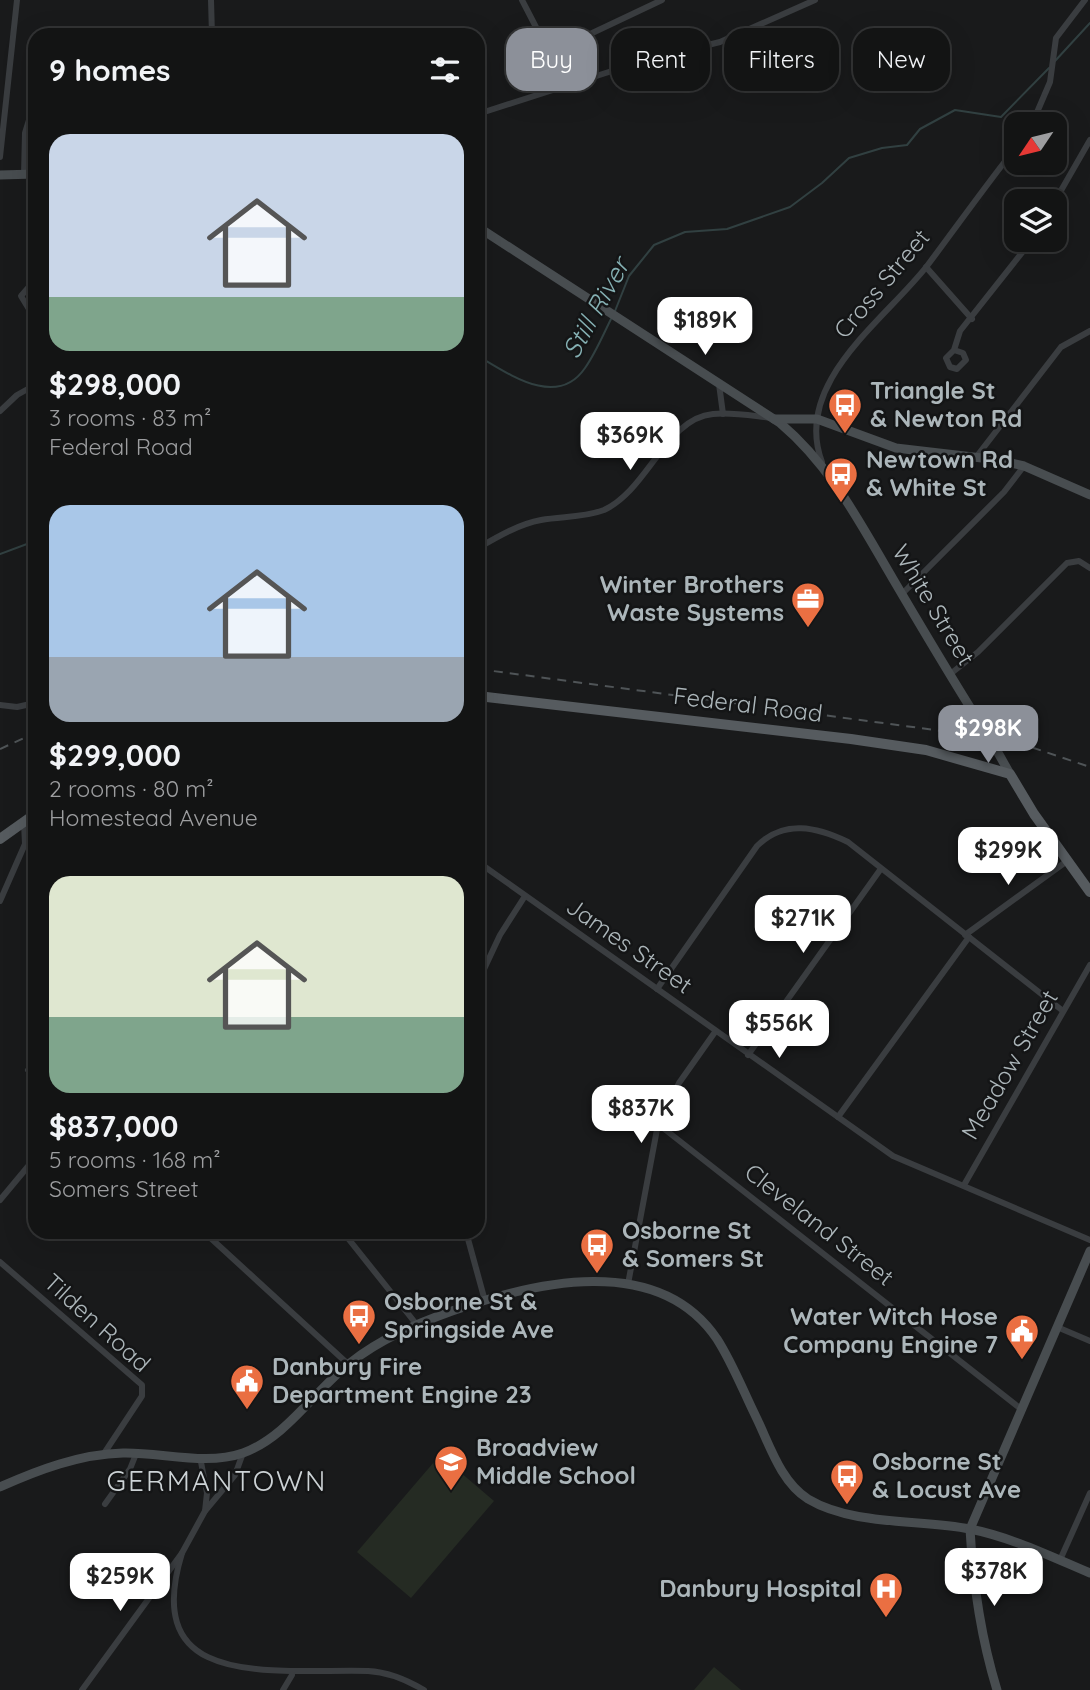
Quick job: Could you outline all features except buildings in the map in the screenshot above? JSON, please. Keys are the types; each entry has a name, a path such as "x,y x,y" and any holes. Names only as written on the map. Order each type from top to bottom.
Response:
{"main road":[{"path":"0,175 28,174"},
{"name":"White Street","path":"485,232 774,419 822,463 1010,774 1090,892"},
{"path":"774,419 817,419 896,447 977,456 1024,466 1090,495"},
{"name":"Federal Road","path":"485,697 875,742 926,750 1010,774"},
{"path":"0,839 28,820"},
{"path":"997,1690 972,1568 970,1529 1090,1251"},
{"path":"0,1487 57,1465 103,1455 200,1457 243,1453 267,1440 348,1364 372,1347 417,1325 485,1301 546,1285 576,1282 628,1284 667,1297 689,1310 716,1338 780,1467 803,1496 840,1511 902,1522 970,1529 1090,1573"}],"street":[{"path":"0,157 17,0"},
{"path":"211,0 212,28"},
{"path":"522,0 537,28"},
{"path":"597,31 662,0"},
{"path":"597,77 656,57 720,42 815,0"},
{"path":"1037,112 1050,82 1051,59 1056,38 1084,0"},
{"path":"485,112 554,91"},
{"path":"24,174 23,141 28,124"},
{"path":"1062,189 1090,141"},
{"name":"Cross Street","path":"822,463 815,443 817,419 839,366 926,267 1004,163"},
{"path":"954,350 960,331 1023,252"},
{"path":"926,267 971,319"},
{"path":"28,287 22,292 22,301 28,309"},
{"path":"977,456 1061,347 1090,331"},
{"path":"719,384 723,414"},
{"path":"0,411 16,395 28,389"},
{"path":"485,544 521,526 540,520 592,514 612,505 634,489 685,425 697,418 723,414 774,419"},
{"path":"902,594 1004,492 1024,466"},
{"path":"949,675 978,652 1046,582 1073,559 1090,568"},
{"path":"0,705 17,707 28,704"},
{"path":"0,901 25,844 24,823"},
{"path":"657,989 757,846 769,833 785,828 829,833 848,842 880,870 1063,1011"},
{"path":"838,1117 967,936 1067,861"},
{"name":"James Street","path":"485,867 893,1156 1090,1240"},
{"path":"748,1055 880,870"},
{"path":"485,966 499,935 525,896"},
{"name":"Meadow Street","path":"964,1185 1090,965"},
{"path":"628,1284 658,1124 679,1083 715,1032"},
{"name":"Cleveland Street","path":"658,1124 1021,1409"},
{"path":"0,1200 28,1166"},
{"path":"212,1239 348,1364"},
{"path":"349,1239 417,1325"},
{"path":"468,1239 485,1301"},
{"name":"Tilden Road","path":"0,1262 142,1385 142,1396 103,1455"},
{"path":"1057,1327 1090,1341"},
{"path":"82,1690 182,1553 205,1511 235,1475 243,1453"},
{"path":"105,1504 130,1469 136,1454"},
{"path":"200,1457 207,1493 205,1511"},
{"path":"1060,1560 1090,1493"},
{"path":"182,1553 173,1586 173,1604 177,1632 192,1658"},
{"path":"251,1677 370,1671 396,1676 419,1689"},
{"path":"283,1690 292,1675"}],"shaded area":[{"path":"440,1455 494,1501 411,1598 357,1552"},
{"path":"714,1667 741,1690 694,1690"}],"waterway":[{"name":"Still River","path":"1055,61 1090,23"},
{"name":"Still River","path":"615,311 629,276 654,245 685,232 727,229 790,207 849,158 882,148 907,145 920,129 955,110 1001,117 1049,68"},
{"name":"Still River","path":"485,360 518,379 547,387 561,386 574,380 585,368 611,319"},
{"name":"Still River","path":"0,554 28,544"}],"railway":[{"path":"485,670 950,732 1022,744 1090,767"},
{"path":"0,749 28,736"}],"place":[{"name":"Triangle St & Newton Rd","path":"845,435"},
{"name":"Newtown Rd & White St","path":"841,504"},
{"name":"Winter Brothers Waste Systems","path":"808,629"},
{"name":"Osborne St & Somers St","path":"597,1275"},
{"name":"Osborne St & Springside Ave","path":"359,1346"},
{"name":"Water Witch Hose Company Engine 7","path":"1022,1361"},
{"name":"Danbury Fire Department Engine 23","path":"247,1411"},
{"name":"Broadview Middle School","path":"451,1492"},
{"name":"Osborne St & Locust Ave","path":"847,1506"},
{"name":"Danbury Hospital","path":"886,1619"}],"district":[{"name":"GERMANTOWN","path":"217,1481"}]}
